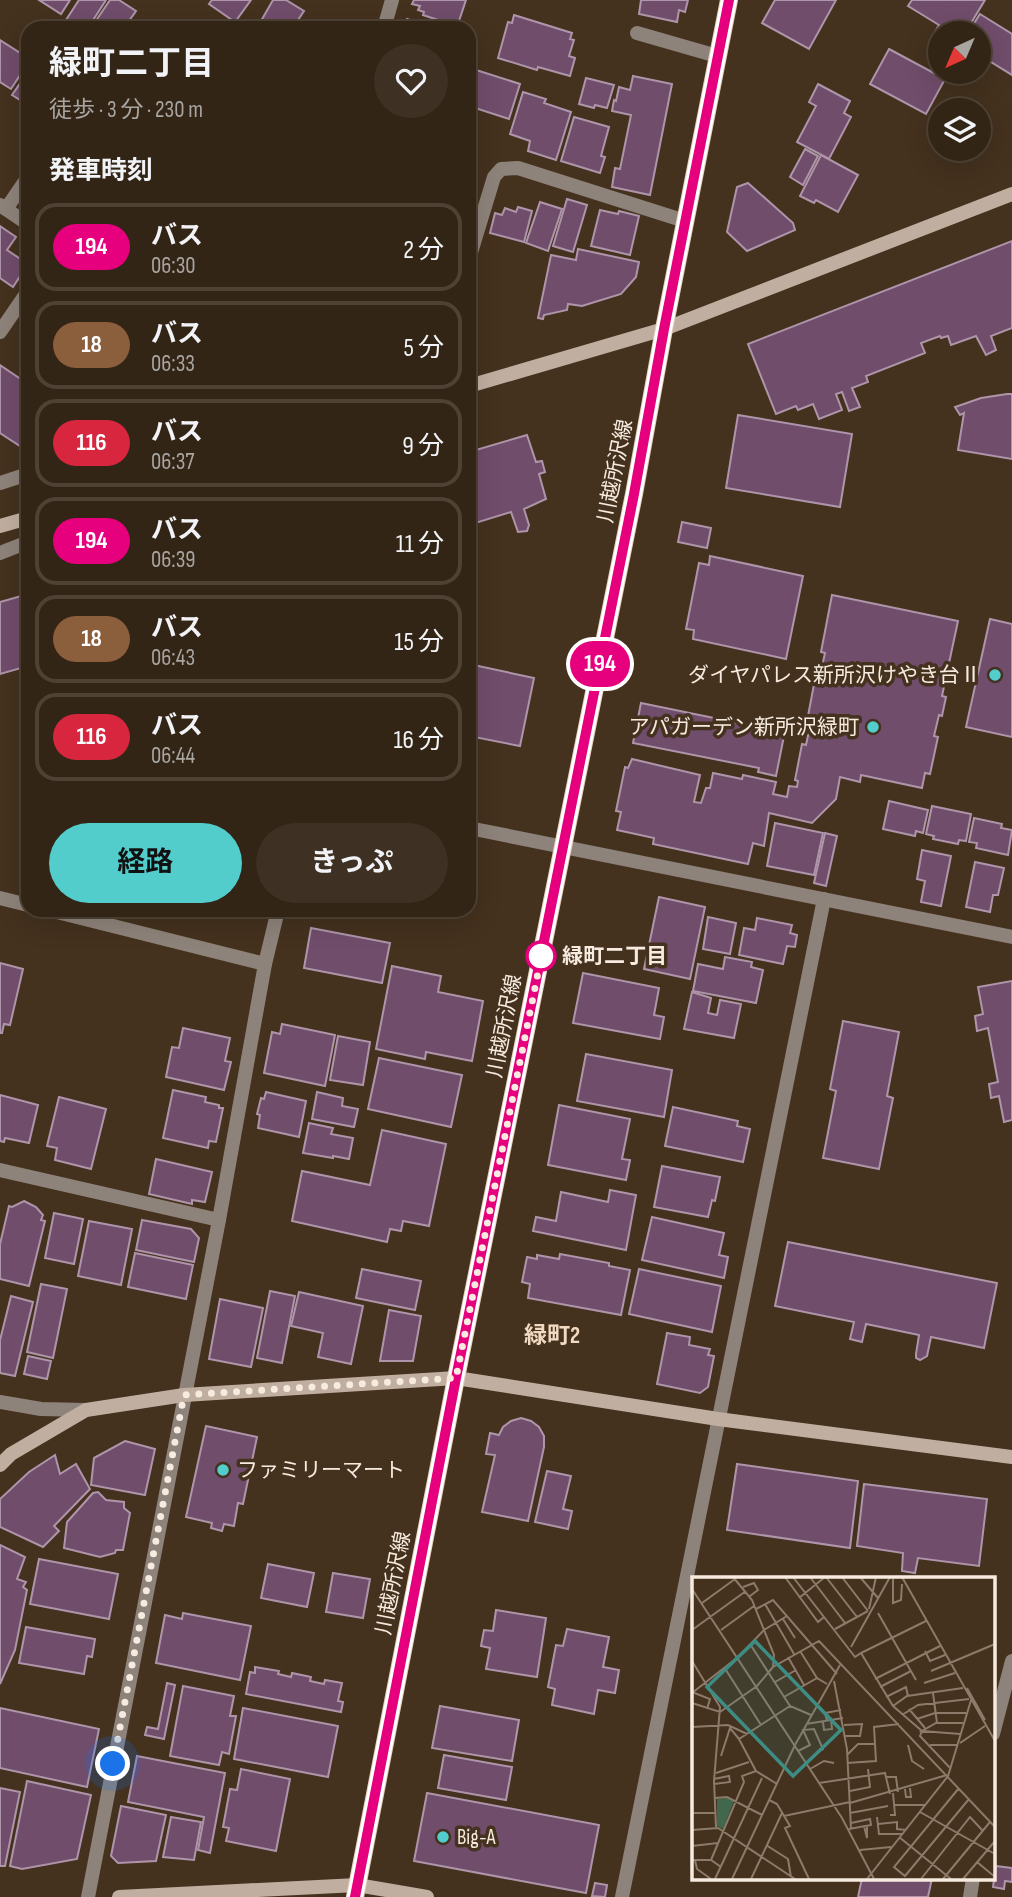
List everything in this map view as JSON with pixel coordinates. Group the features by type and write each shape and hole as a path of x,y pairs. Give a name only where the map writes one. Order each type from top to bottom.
{"main road":[{"name":"川越所沢線","path":"356,1891 634,494 729,0"}],"street":[{"path":"386,21 393,0"},
{"path":"637,33 717,56"},
{"path":"476,236 494,177 502,169 518,168 685,222"},
{"path":"21,185 3,207 21,219"},
{"path":"476,384 664,329 1012,194"},
{"path":"0,332 21,301"},
{"path":"0,482 21,476"},
{"path":"0,526 21,520"},
{"path":"0,553 21,545"},
{"path":"476,829 1012,937"},
{"path":"0,898 21,903"},
{"path":"622,1897 824,899"},
{"path":"77,917 265,964"},
{"path":"88,1897 219,1220 265,964 276,917"},
{"path":"0,1170 219,1220"},
{"path":"0,1402 41,1409 86,1410 184,1395 456,1378 718,1419 1012,1457"},
{"path":"0,1465 11,1454 86,1410"},
{"path":"995,1726 1012,1661"},
{"path":"119,1897 356,1891 427,1897"}],"building":[{"path":"39,0 70,0 61,14"},
{"path":"79,0 106,0 92,21 65,21"},
{"path":"110,0 119,0 136,11 129,21 96,21"},
{"path":"212,0 251,0 236,21 209,4"},
{"path":"273,0 286,0 304,11 297,21 261,21"},
{"path":"414,0 466,0 459,21 441,21 423,15 424,12 418,10 420,6 412,4"},
{"path":"641,0 688,0 685,12 679,10 677,22 639,14"},
{"path":"775,0 836,0 809,49 762,23"},
{"path":"912,0 985,0 972,21 932,21 908,6"},
{"path":"980,14 1012,34 1012,75 991,62 991,21 976,21"},
{"path":"514,15 572,33 570,39 574,40 569,56 575,58 570,76 538,67 537,70 498,58 508,22 512,23"},
{"path":"0,40 21,54 21,74 11,89 0,82"},
{"path":"889,49 928,70 928,84 942,84 935,98 928,98 926,114 870,84"},
{"path":"476,70 520,84 509,119 476,108"},
{"path":"633,76 672,84 650,195 612,187 615,168 620,169 631,115 612,111 614,100 616,101 619,87 630,90"},
{"path":"586,78 614,85 607,108 579,104"},
{"path":"21,82 21,101 12,95"},
{"path":"818,84 850,101 844,113 851,117 829,159 797,142 816,106 809,102"},
{"path":"523,92 546,99 544,103 571,112 556,160 528,151 530,141 510,134"},
{"path":"574,117 609,127 601,156 605,157 600,173 561,161"},
{"path":"805,149 818,156 803,185 790,177"},
{"path":"821,155 858,175 838,212 816,200 814,203 800,196"},
{"path":"748,183 793,223 795,230 747,251 727,232 737,187"},
{"path":"567,199 587,205 573,252 553,246"},
{"path":"540,202 562,209 548,251 526,243"},
{"path":"518,207 532,211 524,242 490,233 495,213 502,215 505,208 516,212"},
{"path":"600,210 639,216 630,255 591,246"},
{"path":"0,226 16,237 7,250 21,259 21,275 13,287 0,278"},
{"path":"1012,241 1012,328 991,336 996,350 986,355 976,336 951,345 948,336 940,336 921,343 925,353 866,376 868,382 852,388 860,407 849,411 842,392 836,394 842,410 819,419 813,404 798,410 796,406 776,414 748,344"},
{"path":"578,249 639,262 636,277 621,294 582,306 568,304 567,310 544,315 543,319 538,318 551,255 576,260"},
{"path":"0,365 21,379 21,447 0,433"},
{"path":"1012,394 1012,459 958,450 964,413 960,415 955,407 981,398"},
{"path":"738,415 852,434 840,507 726,488"},
{"path":"527,435 536,462 542,461 545,472 539,474 546,499 524,509 529,525 527,531 518,532 511,512 476,523 476,450"},
{"path":"682,522 711,528 707,548 678,542"},
{"path":"710,556 803,576 786,659 693,639 694,630 686,629 699,563 709,565"},
{"name":"アパガーデン新所沢緑町","path":"832,595 958,621 942,696 946,697 934,736 938,737 930,774 925,773 922,788 861,775 860,782 840,777 836,799 812,823 769,813 764,846 753,843 748,864 653,844 654,838 617,830 621,812 616,811 625,767 628,768 632,759 700,775 694,802 701,803 706,788 710,788 713,773 742,779 743,775 776,782 773,794 787,797 789,786 797,787 798,781 795,780 802,744 806,745 812,717 808,716 815,679 819,680 825,653 821,652"},
{"path":"21,596 21,668 0,674 0,602"},
{"name":"ダイヤパレス新所沢けやき台Ⅱ","path":"990,619 1012,624 1012,737 966,727"},
{"path":"476,666 534,678 520,746 476,737"},
{"path":"641,703 768,729 767,732 784,736 776,776 758,772 759,768 633,743"},
{"path":"889,801 928,810 923,833 916,831 915,836 883,829"},
{"path":"932,806 971,814 966,841 959,840 958,844 933,839 934,836 926,834"},
{"path":"974,818 1002,824 1001,828 1012,830 1008,855 976,848 977,843 969,842"},
{"path":"775,823 823,833 814,875 767,866"},
{"path":"825,833 837,836 826,886 814,883"},
{"path":"922,850 951,856 941,906 921,902 925,881 917,879"},
{"path":"975,862 1004,868 998,895 993,895 990,912 966,907"},
{"path":"659,897 705,907 690,979 644,969"},
{"path":"708,917 736,923 730,954 703,949"},
{"path":"757,918 792,925 790,933 797,935 795,947 787,946 783,964 739,955 744,928 755,930"},
{"path":"311,928 390,943 382,983 304,968"},
{"path":"725,957 752,962 751,967 763,970 756,1003 693,991 698,964 723,969"},
{"path":"0,963 23,969 10,1025 4,1024 2,1033 0,1033"},
{"path":"392,966 441,976 438,992 483,1001 472,1061 426,1052 425,1059 376,1049"},
{"path":"583,973 659,988 654,1015 664,1017 660,1039 573,1023"},
{"path":"1012,981 1012,1120 1004,1122 999,1096 991,1098 989,1084 998,1082 988,1028 977,1031 975,1016 983,1014 978,987"},
{"path":"692,992 711,998 708,1013 717,1015 720,1000 741,1004 734,1038 684,1029"},
{"path":"843,1021 899,1032 887,1096 893,1098 879,1169 823,1158 836,1091 830,1089"},
{"path":"282,1024 335,1035 325,1086 264,1073 272,1032 280,1034"},
{"path":"183,1028 230,1038 225,1061 231,1062 224,1090 166,1077 172,1047 179,1048"},
{"path":"338,1036 370,1042 363,1085 330,1080"},
{"path":"586,1054 672,1070 664,1117 577,1101"},
{"path":"379,1058 462,1075 451,1127 368,1109"},
{"path":"173,1090 206,1097 205,1102 223,1108 216,1142 209,1141 208,1148 163,1138"},
{"path":"266,1092 306,1101 299,1137 258,1128 260,1115 257,1114 261,1098 264,1099"},
{"path":"317,1092 343,1098 342,1106 358,1109 354,1127 312,1119"},
{"path":"0,1095 38,1105 29,1143 5,1138 4,1142 0,1141"},
{"path":"59,1097 106,1109 91,1169 55,1160 57,1148 47,1146"},
{"path":"559,1105 630,1119 622,1159 630,1160 626,1180 548,1165"},
{"path":"673,1107 738,1121 737,1126 750,1129 743,1162 665,1146"},
{"path":"309,1123 333,1128 331,1134 353,1138 349,1159 303,1153"},
{"path":"382,1130 446,1144 429,1226 403,1221 401,1231 390,1229 387,1242 292,1221 302,1171 370,1185"},
{"path":"156,1159 212,1172 205,1202 192,1200 192,1204 149,1194"},
{"path":"662,1166 720,1177 715,1201 712,1200 708,1217 654,1207"},
{"path":"610,1190 636,1195 626,1250 533,1231 536,1217 556,1221 561,1192 608,1202"},
{"path":"24,1201 36,1207 43,1215 41,1220 45,1221 29,1286 0,1279 0,1244 9,1206"},
{"path":"54,1213 83,1219 74,1264 45,1258"},
{"path":"652,1217 724,1233 719,1255 728,1257 724,1278 642,1260"},
{"path":"142,1220 191,1229 199,1238 194,1262 136,1250"},
{"path":"89,1221 132,1229 121,1285 78,1276"},
{"path":"788,1242 997,1283 984,1348 931,1337 927,1356 920,1360 916,1358 919,1335 866,1324 862,1342 850,1339 854,1322 775,1306"},
{"path":"135,1253 193,1265 186,1299 128,1287"},
{"path":"560,1254 609,1263 609,1266 630,1270 621,1315 528,1298 530,1284 522,1282 527,1257 537,1259 537,1255 559,1259"},
{"path":"362,1269 421,1281 415,1310 356,1298"},
{"path":"639,1269 721,1286 712,1332 629,1314"},
{"path":"41,1284 67,1289 53,1358 27,1352"},
{"path":"270,1291 295,1296 282,1363 257,1358"},
{"path":"299,1292 363,1306 351,1364 318,1357 323,1333 291,1326"},
{"path":"11,1296 33,1302 15,1376 0,1373 0,1340"},
{"path":"220,1299 263,1308 251,1367 209,1359"},
{"path":"389,1310 421,1316 413,1361 380,1361"},
{"path":"667,1333 690,1337 689,1345 710,1349 708,1355 714,1356 708,1387 700,1393 657,1384"},
{"path":"28,1356 51,1361 47,1379 24,1374"},
{"path":"521,1418 539,1427 544,1436 528,1521 482,1512 495,1455 486,1454 490,1433 499,1435 503,1427"},
{"name":"ファミリーマート","path":"206,1426 257,1437 243,1504 238,1503 234,1526 224,1524 222,1531 211,1528 212,1523 186,1517"},
{"path":"125,1441 155,1449 145,1495 91,1485 94,1458"},
{"path":"55,1455 60,1474 76,1464 90,1489 54,1526 59,1531 43,1547 0,1527 0,1499 29,1472"},
{"path":"737,1464 858,1481 850,1548 727,1530"},
{"path":"547,1471 571,1476 563,1509 572,1511 568,1529 535,1522"},
{"path":"864,1484 987,1499 979,1566 918,1558 915,1573 902,1571 903,1553 857,1546"},
{"path":"98,1492 106,1500 124,1502 124,1508 130,1513 123,1550 100,1557 64,1548 67,1522 93,1493"},
{"path":"0,1545 25,1557 17,1579 26,1582 23,1587 27,1590 15,1650 0,1684"},
{"path":"39,1559 118,1574 109,1619 30,1604"},
{"path":"268,1564 314,1573 307,1607 261,1598"},
{"path":"333,1573 370,1579 363,1618 326,1612"},
{"path":"496,1610 546,1618 537,1677 486,1669 490,1648 481,1646 484,1630 493,1631"},
{"path":"183,1613 251,1626 240,1680 156,1663 165,1615 182,1619"},
{"path":"26,1627 95,1639 92,1657 87,1656 84,1674 19,1663"},
{"path":"567,1629 609,1637 603,1667 619,1670 615,1693 598,1690 594,1714 552,1705 555,1689 548,1687 556,1645 563,1646"},
{"path":"255,1667 279,1671 278,1674 291,1677 292,1673 311,1677 310,1681 324,1684 325,1680 342,1683 338,1701 343,1702 341,1712 246,1694 250,1672 255,1673"},
{"path":"167,1683 175,1685 164,1739 145,1735 147,1727 158,1729"},
{"path":"183,1686 234,1696 230,1716 236,1716 229,1754 222,1752 219,1765 170,1756"},
{"path":"440,1706 519,1720 512,1761 432,1748"},
{"path":"0,1708 99,1729 87,1787 0,1768"},
{"path":"243,1708 338,1726 328,1777 234,1759"},
{"path":"444,1755 512,1767 506,1800 438,1788"},
{"path":"137,1756 225,1773 210,1853 198,1850 204,1817 128,1802"},
{"path":"241,1769 290,1779 276,1851 226,1841 229,1828 223,1827 230,1789 237,1790"},
{"path":"27,1781 91,1795 77,1859 22,1869 10,1866"},
{"path":"0,1788 20,1792 5,1866 0,1866"},
{"path":"427,1793 599,1825 586,1893 414,1861"},
{"path":"121,1806 166,1815 156,1861 118,1863 111,1856"},
{"path":"171,1817 201,1822 194,1860 163,1857"},
{"path":"996,1866 1012,1868 1012,1882 1005,1881 1004,1889 993,1887"},
{"path":"862,1880 932,1880 928,1897 858,1897"},
{"path":"595,1883 607,1885 605,1897 592,1896"}],"bus line":[{"name":"194","path":"355,1897 456,1378 634,494 729,0"}],"place":[{"name":"ダイヤパレス新所沢けやき台Ⅱ","path":"995,675"},
{"name":"アパガーデン新所沢緑町","path":"873,727"},
{"name":"緑町二丁目","path":"541,956"},
{"name":"ファミリーマート","path":"223,1470"},
{"name":"Big-A","path":"443,1837"}],"district":[{"name":"緑町2","path":"552,1335"}],"route":[{"path":"113,1764 184,1395 456,1378 542,953 541,956"}]}
